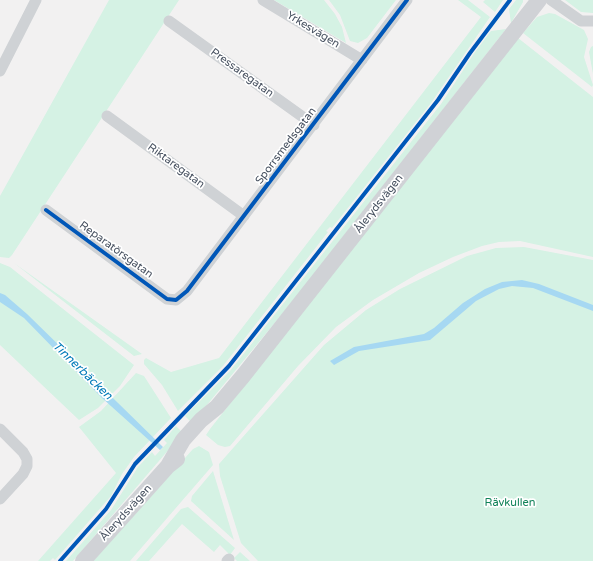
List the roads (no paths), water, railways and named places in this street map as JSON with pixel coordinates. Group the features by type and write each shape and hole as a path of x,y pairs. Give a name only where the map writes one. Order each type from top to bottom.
{"main road":[{"name":"Ålerydsvägen","path":"84,561 168,466 190,447 201,435 208,426 217,407 539,0"}],"street":[{"path":"0,71 3,59 36,0"},
{"name":"Yrkesvägen","path":"263,0 362,60"},
{"name":"Sporrsmedsgatan","path":"176,300 187,291 407,0"},
{"path":"551,0 581,21 593,20"},
{"name":"Pressaregatan","path":"169,21 314,125"},
{"name":"Riktaregatan","path":"107,116 244,216"},
{"name":"Reparatörsgatan","path":"46,210 167,299 176,300"},
{"path":"0,429 23,452 27,459 27,466 23,474 0,499"}],"water":[{"path":"522,280 539,284 593,305 593,311 533,288 512,286 499,289 476,301 430,340 359,351 334,365 330,361 354,347 424,334 434,328 463,303 485,289 502,282"},
{"name":"Tinnerbäcken","path":"0,293 5,295 27,314 163,447 160,450 102,398 24,318 0,302"}],"park label":[{"name":"Rävkullen","path":"510,503"}]}
